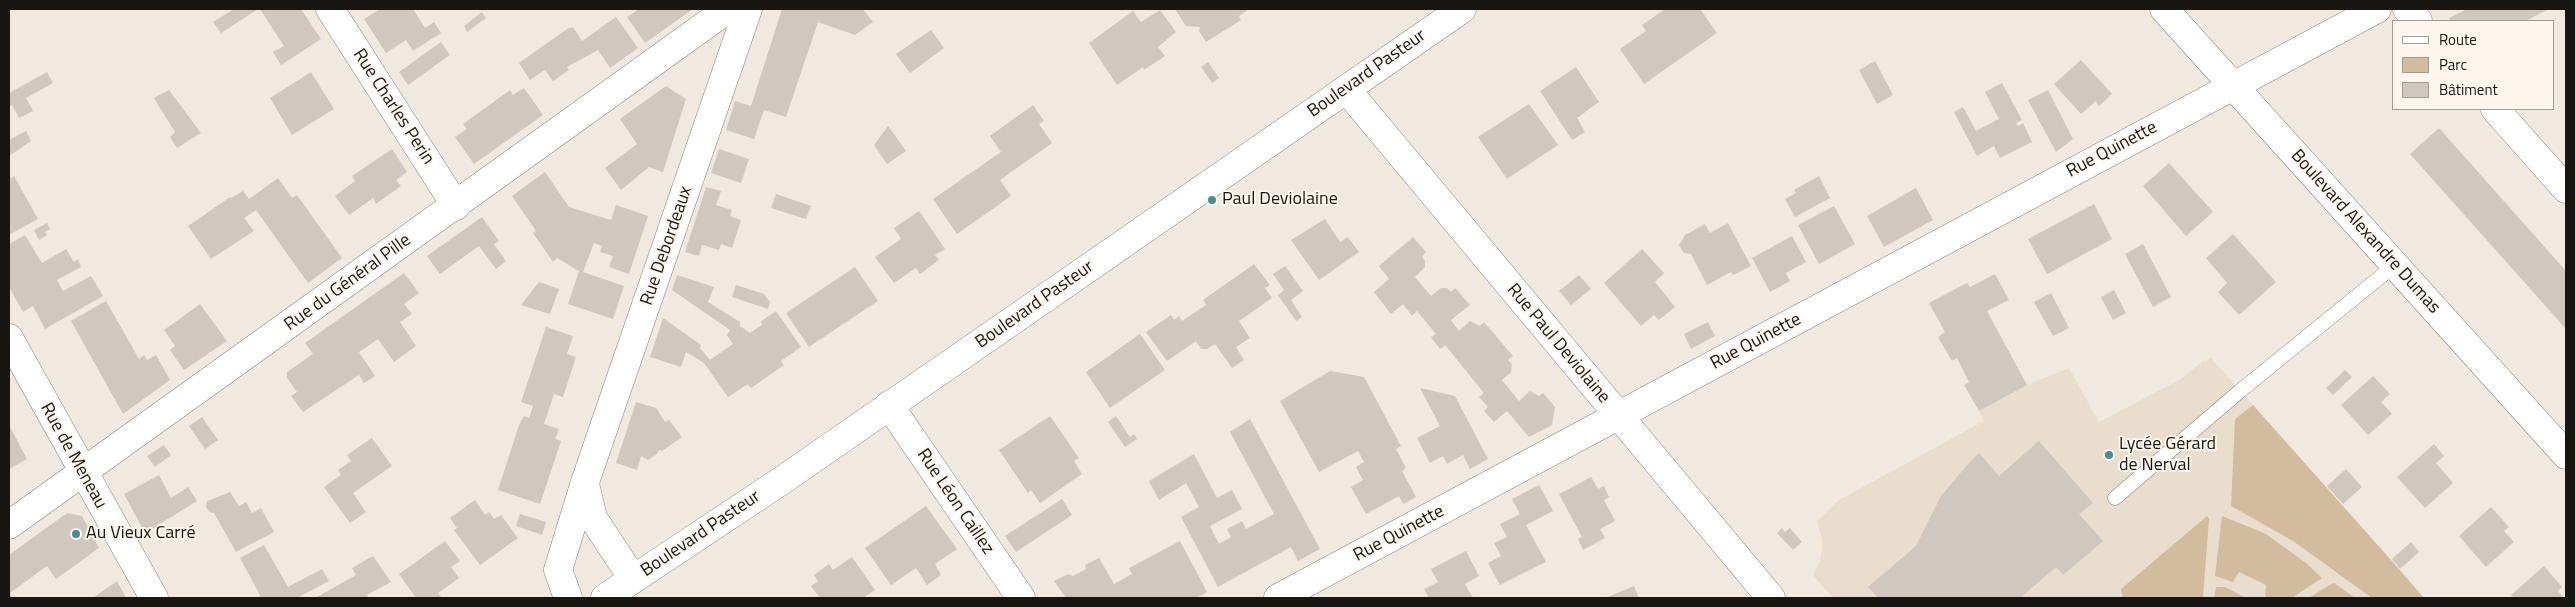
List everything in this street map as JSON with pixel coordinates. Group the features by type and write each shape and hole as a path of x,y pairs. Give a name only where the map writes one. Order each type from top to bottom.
{"street":[{"name":"Rue Charles Perin","path":"330,9 456,206"},
{"name":"Rue du Général Pille","path":"9,525 728,9"},
{"name":"Rue Debordeaux","path":"568,598 558,570 585,482 748,9"},
{"name":"Boulevard Pasteur","path":"605,598 889,406 1462,9"},
{"name":"Boulevard Alexandre Dumas","path":"2164,9 2566,454"},
{"name":"Rue Quinette","path":"1278,598 2377,9"},
{"path":"2407,9 2417,20"},
{"path":"686,40 732,57"},
{"name":"Rue Paul Deviolaine","path":"1346,90 1771,598"},
{"path":"2496,110 2566,189"},
{"name":"Rue de Meneau","path":"9,338 82,473 154,598"},
{"name":"Rue Léon Caillez","path":"889,406 1021,598"},
{"path":"585,482 593,518 633,579"}],"lane":[{"path":"2115,498 2240,391 2395,265"}],"shaded area":[{"name":"Lycée Gérard de Nerval","path":"2211,358 2424,598 1833,598 1813,575 1820,561 1822,548 1817,521 1839,500 1984,421 1979,411 2027,385 2069,368 2099,422 2181,379 2204,360 2205,362"}],"green space":[{"path":"2253,405 2424,598 2372,598 2293,541 2231,506 2235,419"},
{"path":"2207,516 2209,519 2203,598 2123,598 2121,589"},
{"path":"2222,516 2266,534 2306,563 2322,578 2292,598 2265,598 2266,585 2239,572 2233,582 2215,576"},
{"path":"2334,583 2355,598 2309,598 2329,585"},
{"path":"2216,587 2225,587 2246,598 2214,598"}],"building":[{"path":"234,9 258,9 221,33 213,22"},
{"path":"260,9 301,9 321,39 281,65 273,52 284,46"},
{"path":"380,9 413,9 425,28 434,22 441,33 413,51 406,40 386,53 364,19"},
{"path":"639,9 693,9 645,43 627,17"},
{"path":"782,9 863,9 873,22 855,35 818,22 786,117 764,110 754,139 726,130 735,101 751,106"},
{"path":"1175,9 1249,9 1239,16 1241,20 1206,42 1199,31 1200,27 1186,26"},
{"path":"1665,9 1700,9 1717,33 1644,84 1620,49 1646,31 1642,25"},
{"path":"2467,9 2549,9 2527,20 2450,20 2449,18"},
{"path":"1160,10 1176,32 1158,47 1165,56 1144,70 1143,67 1117,85 1089,43 1133,11 1141,22"},
{"path":"482,12 486,18 467,32 464,26"},
{"path":"616,17 638,48 610,68 598,50 567,67 569,70 553,81 545,70 530,80 519,63 567,29 573,27 582,41"},
{"path":"931,30 944,48 910,73 896,54"},
{"path":"441,42 450,55 408,85 399,72"},
{"path":"2081,60 2112,94 2099,106 2096,101 2081,114 2054,84"},
{"path":"1875,61 1893,95 1877,104 1859,70"},
{"path":"1208,62 1219,78 1212,83 1201,67"},
{"path":"1576,67 1599,102 1577,118 1585,132 1572,140 1540,91"},
{"path":"47,72 53,83 26,98 33,111 19,118 12,105 9,107 9,93"},
{"path":"311,72 334,109 292,135 270,98"},
{"path":"2002,83 2022,120 2016,123 2018,126 2023,123 2032,142 2000,158 1994,146 1977,156 1954,112 1963,107 1976,131 1999,119 1985,92"},
{"path":"666,86 686,99 663,172 649,167 621,190 605,168 637,144 620,119"},
{"path":"524,88 543,115 474,164 455,137 467,129 463,124 510,90 513,95"},
{"path":"169,90 201,133 177,148 170,137 175,132 154,98"},
{"path":"2048,90 2073,139 2056,152 2028,100"},
{"path":"1529,104 1558,145 1507,179 1478,137"},
{"path":"1033,105 1044,121 1039,124 1052,143 1000,180 1011,196 957,234 933,199 1001,152 990,136"},
{"path":"888,126 906,151 887,164 874,145"},
{"path":"2439,128 2566,271 2566,329 2410,154"},
{"path":"26,131 31,141 9,156 9,140"},
{"path":"392,149 407,172 396,180 401,186 376,204 373,198 349,215 335,196 355,181 352,176"},
{"path":"719,149 749,159 741,183 711,173"},
{"path":"2169,163 2213,212 2186,236 2143,186"},
{"path":"545,172 569,207 611,220 616,205 648,216 629,274 609,267 613,256 600,252 602,246 594,243 583,272 624,286 613,319 568,304 579,271 557,258 553,262 533,233 536,231 512,196"},
{"path":"14,176 38,219 9,235 9,179"},
{"path":"1819,176 1830,198 1795,217 1785,199 1796,193 1794,190"},
{"path":"278,178 292,198 297,195 342,258 308,283 256,210 244,218 254,231 211,259 188,226 230,197 243,191 249,199"},
{"path":"706,187 721,191 716,205 732,210 730,216 741,220 732,248 721,244 719,250 702,245 699,256 685,252"},
{"path":"1916,188 1933,220 1884,247 1867,216"},
{"path":"776,194 811,206 806,219 771,208"},
{"path":"2094,204 2112,239 2047,274 2028,239"},
{"path":"1834,206 1855,244 1819,264 1798,225"},
{"path":"919,211 945,249 935,255 939,260 920,274 916,268 894,283 875,257 901,239 894,228"},
{"path":"482,217 499,241 494,244 506,261 496,269 479,246 440,274 427,256"},
{"path":"1325,219 1340,242 1348,237 1359,252 1319,280 1291,240"},
{"path":"47,223 50,229 45,232 47,235 39,240 34,230"},
{"path":"1728,223 1751,266 1733,275 1731,272 1707,285 1691,254 1684,253 1679,245 1685,235 1705,224 1710,233"},
{"path":"2233,234 2276,282 2239,315 2218,292 2227,283 2206,258"},
{"path":"25,235 42,263 66,249 74,262 78,259 81,267 57,280 63,291 91,276 103,296 45,329 33,306 23,312 9,287 9,244"},
{"path":"1792,236 1806,262 1786,273 1790,281 1770,292 1752,258"},
{"path":"1413,237 1426,252 1422,257 1425,261 1425,267 1415,277 1431,296 1441,288 1447,288 1451,292 1455,288 1470,305 1451,320 1459,331 1470,321 1480,326 1484,322 1513,356 1508,360 1512,364 1511,372 1502,380 1519,401 1530,391 1539,396 1543,393 1555,407 1552,425 1529,437 1507,411 1494,422 1484,411 1488,407 1479,397 1484,393 1445,345 1440,349 1431,337 1436,334 1417,311 1412,316 1403,304 1391,314 1374,292 1389,279 1379,266"},
{"path":"2143,244 2171,297 2153,307 2125,254"},
{"path":"1642,249 1664,273 1655,282 1675,307 1659,320 1654,315 1641,326 1604,283"},
{"path":"1254,264 1270,285 1265,288 1272,298 1239,321 1250,338 1236,347 1244,360 1232,368 1215,344 1207,349 1201,349 1196,341 1167,361 1146,332 1171,315 1174,320 1179,316 1182,321 1206,305 1203,300"},
{"path":"1285,266 1303,291 1291,300 1302,317 1296,321 1278,295 1284,290 1273,274"},
{"path":"855,267 878,301 809,347 786,313"},
{"path":"404,273 419,293 404,304 412,314 400,322 416,346 394,362 378,339 359,352 375,376 364,383 359,375 303,412 291,396 297,392 287,378 287,372 313,354 305,343"},
{"path":"1995,274 2009,300 1987,311 2027,385 1979,411 1964,385 1969,382 1957,358 1952,361 1938,337 1945,332 1929,303 1967,283 1970,287"},
{"path":"677,275 714,287 708,302 740,322 740,326 750,333 762,325 761,321 776,311 801,347 781,361 784,365 751,388 748,384 728,397 704,363 686,352 681,367 650,357 663,318 701,345 700,348 710,360 733,344 727,335 730,330 672,290"},
{"path":"1579,275 1591,289 1571,305 1559,291"},
{"path":"539,282 559,289 550,314 521,305"},
{"path":"736,285 764,294 770,302 768,309 732,297"},
{"path":"2114,290 2126,313 2113,320 2101,297"},
{"path":"2051,293 2069,328 2053,336 2034,302"},
{"path":"106,301 139,359 144,355 147,360 156,355 170,380 123,414 71,321"},
{"path":"200,304 227,341 184,370 170,350 175,346 164,330"},
{"path":"1708,322 1715,336 1691,349 1684,334"},
{"path":"546,327 573,336 567,354 576,357 563,397 554,394 544,424 559,429 555,439 561,441 540,504 498,490 519,425 524,416 529,418 533,406 521,402"},
{"path":"1140,334 1165,370 1110,408 1086,372"},
{"path":"2345,370 2352,377 2333,395 2326,388"},
{"path":"1330,371 1364,377 1401,446 1396,449 1406,468 1402,471 1416,497 1403,504 1399,496 1366,514 1351,487 1363,480 1356,467 1364,462 1358,451 1319,472 1280,401"},
{"path":"2373,376 2390,394 2381,402 2392,414 2368,435 2341,405"},
{"path":"1420,388 1455,396 1488,459 1470,469 1463,455 1447,464 1443,456 1430,463 1417,438 1440,426"},
{"path":"636,402 656,408 665,422 669,420 682,437 662,451 659,450 656,455 648,460 641,456 637,470 616,463"},
{"path":"1050,416 1079,458 1074,461 1082,474 1040,503 1031,490 1028,493 999,450"},
{"path":"1116,416 1130,437 1134,434 1137,439 1125,447 1108,422"},
{"path":"202,417 218,440 205,449 189,426"},
{"path":"1250,419 1320,549 1298,561 1291,547 1218,587 1181,517 1199,507 1186,483 1159,500 1149,481 1194,454 1217,498 1232,490 1242,509 1210,526 1219,544 1231,537 1227,529 1242,521 1246,529 1274,514 1230,432"},
{"path":"9,425 27,459 9,469"},
{"path":"372,438 392,466 353,493 366,512 350,523 324,487 341,475 338,470 351,461 347,455"},
{"path":"2039,441 2093,503 2079,514 2103,541 2063,575 2056,567 2020,598 1878,598 1868,587 1916,546 1941,496 1979,453 1999,476"},
{"path":"2434,444 2444,456 2436,463 2453,483 2425,508 2397,477"},
{"path":"164,445 171,455 155,467 147,456"},
{"path":"2346,469 2362,487 2343,504 2327,486"},
{"path":"159,475 171,498 188,487 197,501 145,533 124,494"},
{"path":"1591,477 1598,489 1604,486 1609,497 1604,500 1615,521 1600,529 1605,538 1583,550 1578,539 1582,537 1559,494"},
{"path":"1539,485 1553,511 1526,525 1546,562 1500,585 1488,563 1501,556 1494,543 1507,537 1500,524 1520,514 1512,499"},
{"path":"230,492 239,506 246,502 252,513 261,508 274,532 236,552 214,513 209,512 206,506 207,501"},
{"path":"1062,499 1072,515 1016,552 1005,536"},
{"path":"475,500 485,515 489,512 494,519 501,515 518,538 480,565 454,530 457,528 450,518"},
{"path":"926,506 957,549 935,564 941,575 927,585 916,568 891,585 865,548"},
{"path":"2491,507 2509,527 2504,531 2514,542 2486,567 2459,536"},
{"path":"67,513 82,516 99,548 56,579 47,566 10,593 12,597 9,598 9,555"},
{"path":"520,514 546,522 542,535 516,526"},
{"path":"1782,528 1785,532 1790,528 1802,542 1793,550 1777,533"},
{"path":"445,541 460,561 451,567 459,578 438,593 442,598 416,598 399,574"},
{"path":"1180,541 1207,592 1196,598 1066,598 1054,581 1068,574 1073,576 1086,569 1085,565 1099,558 1114,584 1132,574 1129,568"},
{"path":"2411,542 2419,552 2400,569 2392,559"},
{"path":"264,545 288,587 322,569 329,581 297,598 259,598 260,595 240,558"},
{"path":"1466,551 1479,576 1465,584 1473,598 1429,598 1424,589 1438,582 1431,569"},
{"path":"373,556 391,582 367,595 369,598 315,598 356,575 352,568"},
{"path":"852,557 875,590 863,598 820,598 811,586 818,581 814,575 829,564 833,570"},
{"path":"2544,566 2562,587 2558,591 2564,598 2514,598 2511,595"},
{"path":"117,581 126,598 93,598"},
{"path":"1634,586 1639,598 1605,598"}],"place":[{"name":"Paul Deviolaine","path":"1212,200"},
{"name":"Lycée Gérard de Nerval","path":"2109,455"},
{"name":"Au Vieux Carré","path":"76,534"}]}
